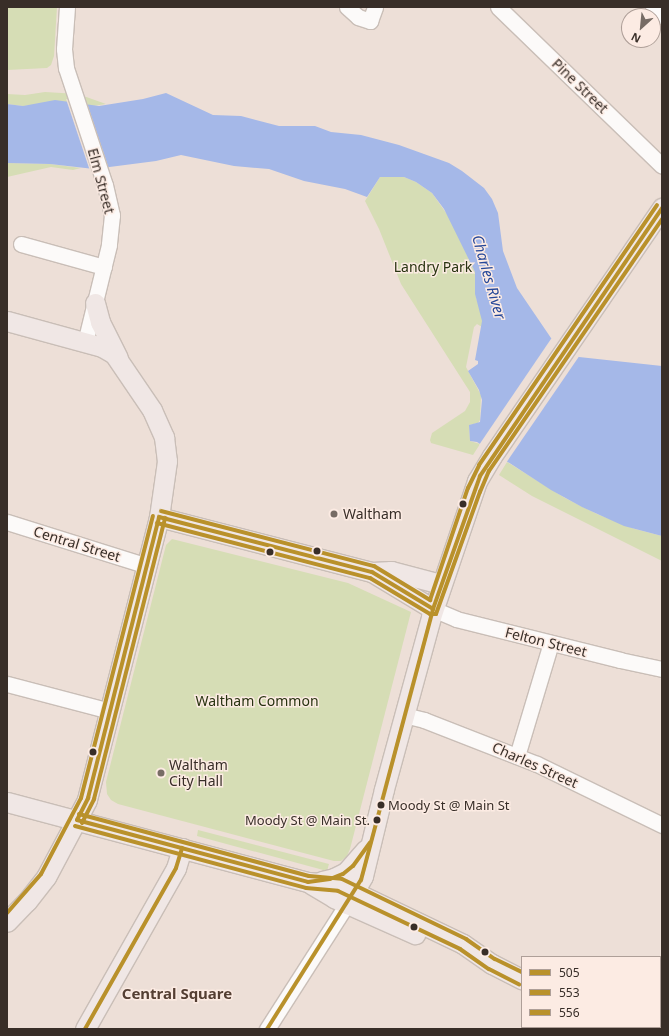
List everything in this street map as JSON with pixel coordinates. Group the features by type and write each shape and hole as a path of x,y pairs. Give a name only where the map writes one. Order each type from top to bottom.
{"main road":[{"path":"351,898 363,876 433,609 474,490 492,456 662,208"},
{"path":"7,921 27,901 46,877 88,798 159,517 167,466 167,451 160,428 145,397 120,361 100,322 95,303"},
{"path":"7,321 108,350 120,361"},
{"path":"159,517 372,572 433,609"},
{"path":"372,572 391,571 441,584"},
{"path":"7,802 308,882 329,895 351,898 463,944 492,964 521,979"},
{"path":"308,882 330,879 343,874 356,862 371,841"},
{"path":"85,1029 176,868 182,848"}],"street":[{"name":"Elm Street","path":"67,7 64,49 69,77 105,186 110,204 112,225 104,267 85,343"},
{"path":"347,7 358,17 370,21 375,7"},
{"name":"Pine Street","path":"498,7 662,166"},
{"path":"21,244 104,267"},
{"name":"Central Street","path":"7,522 147,566"},
{"name":"Felton Street","path":"433,609 452,618 662,669"},
{"path":"517,756 551,643"},
{"path":"7,684 110,711"},
{"name":"Charles Street","path":"404,715 424,720 558,773 662,825"},
{"path":"267,1029 351,898"}],"green space":[{"path":"7,7 57,7 54,56 51,65 47,68 7,70"},
{"path":"45,92 78,94 106,104 93,106 74,103 23,106 7,104 7,94 25,95"},
{"path":"7,163 50,164 81,168 73,170 51,167 7,177"},
{"name":"Landry Park","path":"380,177 404,177 416,182 432,193 451,220 475,272 476,298 482,314 482,327 477,324 474,327 466,367 481,395 480,420 478,423 469,425 470,441 480,444 473,455 431,443 430,440 432,433 465,411 470,402 470,392 401,284 379,229 365,201"},
{"path":"507,462 565,498 597,514 635,529 662,536 662,561 532,496 499,475"},
{"name":"Waltham Common","path":"172,539 348,583 411,612 350,849 347,856 341,861 334,861 118,804 111,800 107,794 106,782 166,545"},
{"path":"198,830 329,864 327,871 197,836"}],"water":[{"name":"Charles River","path":"166,93 213,115 241,116 279,126 315,126 331,132 361,135 399,145 449,163 484,188 492,199 498,213 503,251 517,288 551,338 579,357 662,366 662,536 624,526 582,507 551,490 477,442 470,441 469,425 480,422 482,400 479,390 468,371 478,364 478,361 475,360 482,321 475,294 475,272 444,209 432,193 416,182 404,177 380,177 367,197 345,189 304,181 269,169 234,166 181,155 156,161 94,169 50,164 7,163 7,104 23,106 55,100 99,106 143,99"}],"pier":[{"path":"66,99 87,103 109,169 90,171"},
{"path":"553,336 580,355 506,463 479,445"}],"transit line":[{"name":"556","path":"161,511 374,566 430,600 468,488 479,465 657,205"},
{"name":"505","path":"267,1029 361,880 433,609 480,476 662,208"},
{"name":"553","path":"157,523 370,578 430,614 436,614 489,471 662,219"},
{"name":"556","path":"7,913 41,874 81,798 153,516"},
{"name":"505","path":"159,517 372,572 433,609"},
{"name":"505","path":"77,820 88,798 159,517"},
{"name":"553","path":"82,823 94,799 165,518"},
{"name":"556","path":"79,814 309,876 342,879 466,939 495,959 521,972"},
{"name":"505","path":"77,820 308,882 330,879 343,874 353,866 370,843"},
{"name":"553","path":"75,826 306,888 338,891 460,949 489,969 519,984"},
{"name":"505","path":"85,1029 176,868 182,848"}],"place":[{"name":"Waltham","path":"334,514"},
{"name":"Waltham City Hall","path":"161,773"},
{"name":"Moody St @ Main St","path":"381,805"},
{"name":"Moody St @ Main St.","path":"377,820"}],"district":[{"name":"Central Square","path":"177,994"}]}
